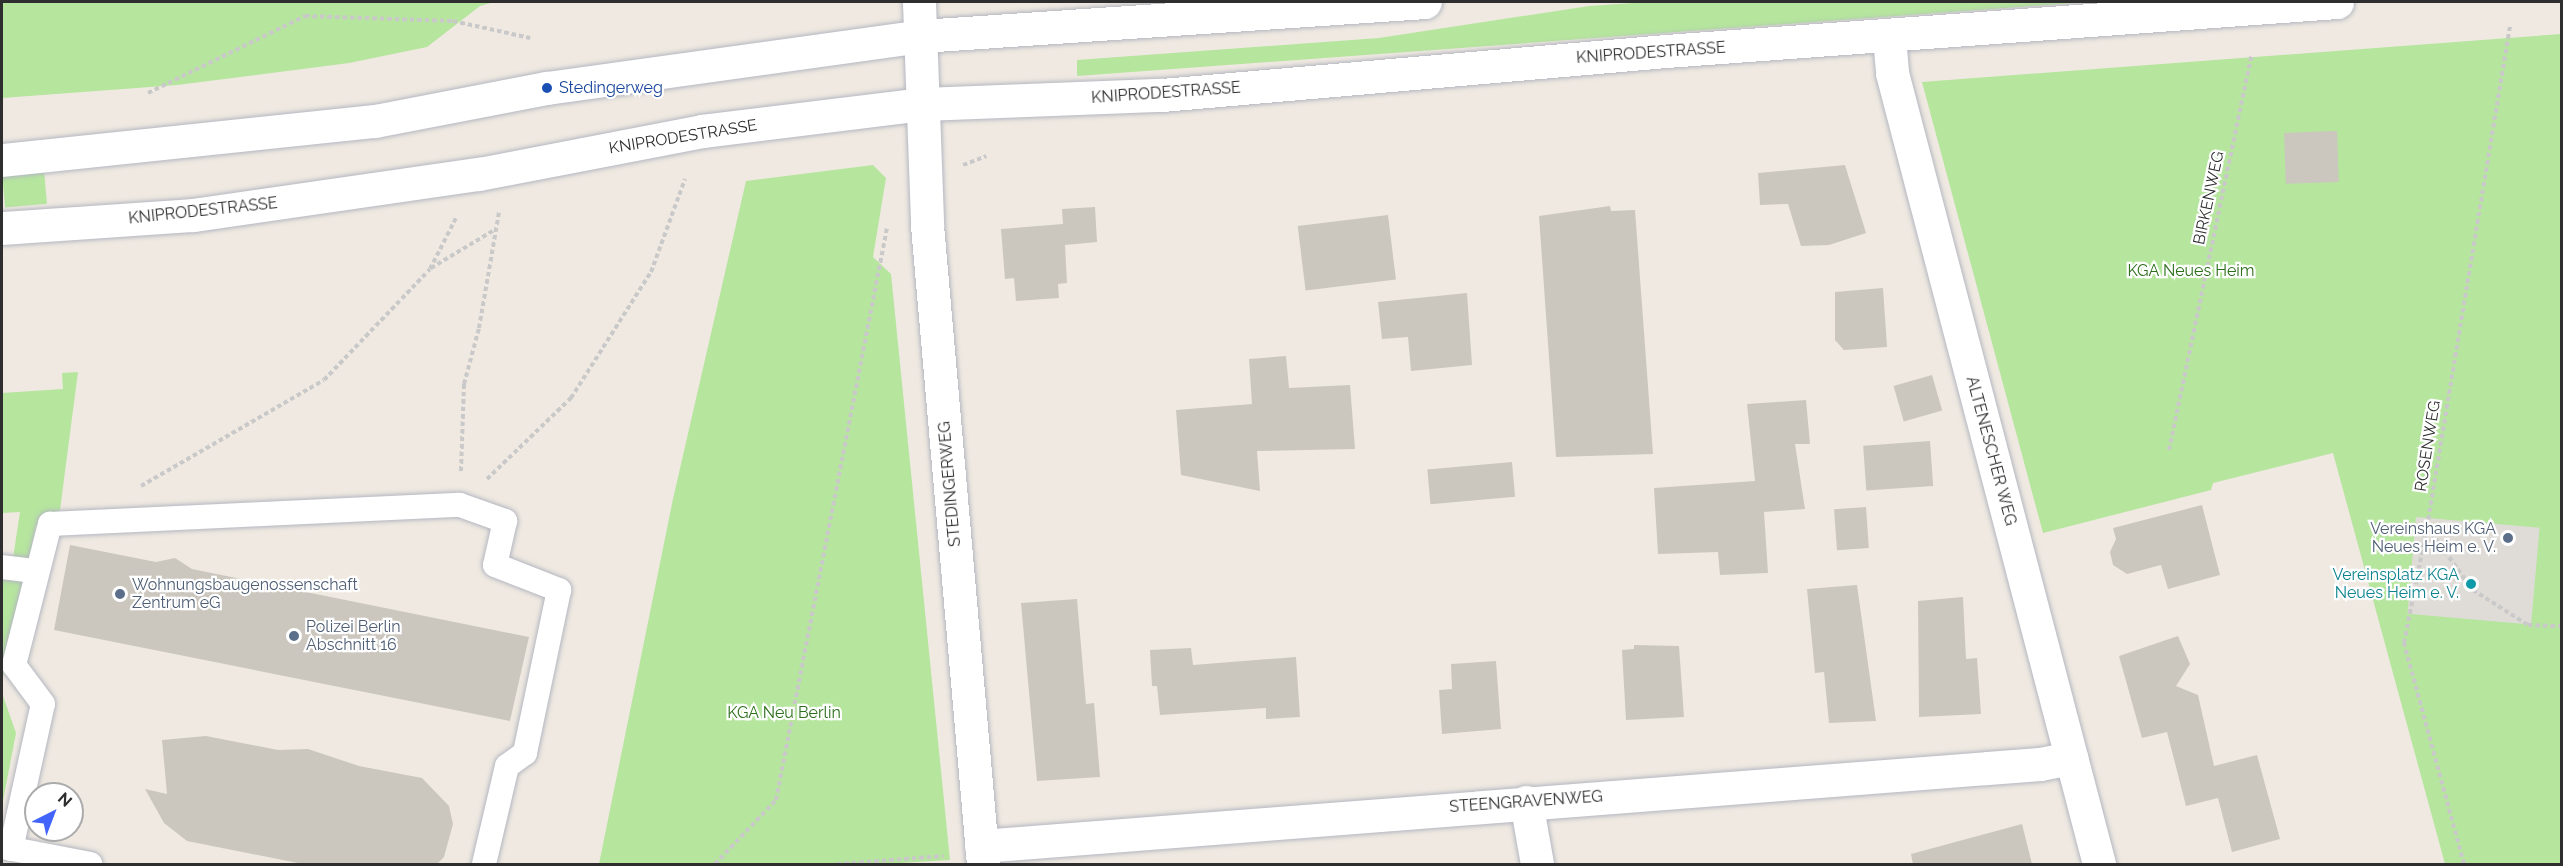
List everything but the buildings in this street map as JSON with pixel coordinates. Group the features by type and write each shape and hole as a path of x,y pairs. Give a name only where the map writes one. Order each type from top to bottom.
{"main road":[{"name":"STEDINGERWEG","path":"920,2 927,225 982,854"},
{"path":"2,160 375,121 548,88 921,36 1425,2"},
{"name":"KNIPRODESTRASSE","path":"2,228 193,215 479,174 702,131 923,104 1162,95 1666,51 1889,37 2337,2"},
{"name":"ALTENESCHER WEG","path":"1889,37 1892,73 2099,864"},
{"name":"STEENGRAVENWEG","path":"982,854 1526,802 2040,764 2071,758"},
{"path":"1526,802 1537,864"}],"lane":[{"path":"90,864 6,848 43,704 14,665 50,524 109,519 460,505 505,521 495,565 559,590 525,753 507,766 484,864"},
{"path":"2,567 37,571"}],"path":[{"path":"148,93 305,16 453,21 530,38"},
{"name":"ROSENWEG","path":"2464,864 2404,643 2427,527 2510,26"},
{"name":"BIRKENWEG","path":"2169,450 2251,56"},
{"path":"460,505 571,398 651,272 685,178"},
{"path":"460,505 464,384 479,328 499,212"},
{"path":"109,519 136,488 324,380 430,269 456,218"},
{"path":"430,269 472,246 497,228"},
{"path":"715,864 776,800 877,277"},
{"path":"2427,527 2473,590 2528,625 2562,626"},
{"path":"837,864 982,854"}],"green space":[{"path":"2,2 494,2 480,6 427,47 349,63 177,85 2,98"},
{"path":"1649,2 2089,2 1077,76 1077,60 1379,38 1589,6"},
{"name":"KGA Neues Heim","path":"2561,34 2561,864 2445,864 2333,453 2213,483 2211,490 2043,533 1922,82"},
{"name":"KGA Neu Berlin","path":"873,165 886,178 873,257 891,274 950,860 884,864 599,864 673,499 746,181"},
{"path":"44,170 47,204 5,208 2,174"},
{"path":"78,372 60,510 44,517 36,526 2,682 2,577 10,578 20,512 2,513 2,393 63,389 62,373"},
{"path":"2,693 16,733 2,806"}],"shaded area":[{"name":"Vereinsplatz KGA Neues Heim e. V.","path":"2416,517 2540,528 2531,624 2408,614"}],"place":[{"name":"Stedingerweg","path":"547,88"},
{"name":"Vereinshaus KGA Neues Heim e. V.","path":"2508,538"},
{"name":"Vereinsplatz KGA Neues Heim e. V.","path":"2471,584"},
{"name":"Wohnungsbaugenossenschaft Zentrum eG","path":"120,594"},
{"name":"Polizei Berlin Abschnitt 16","path":"294,636"}]}
